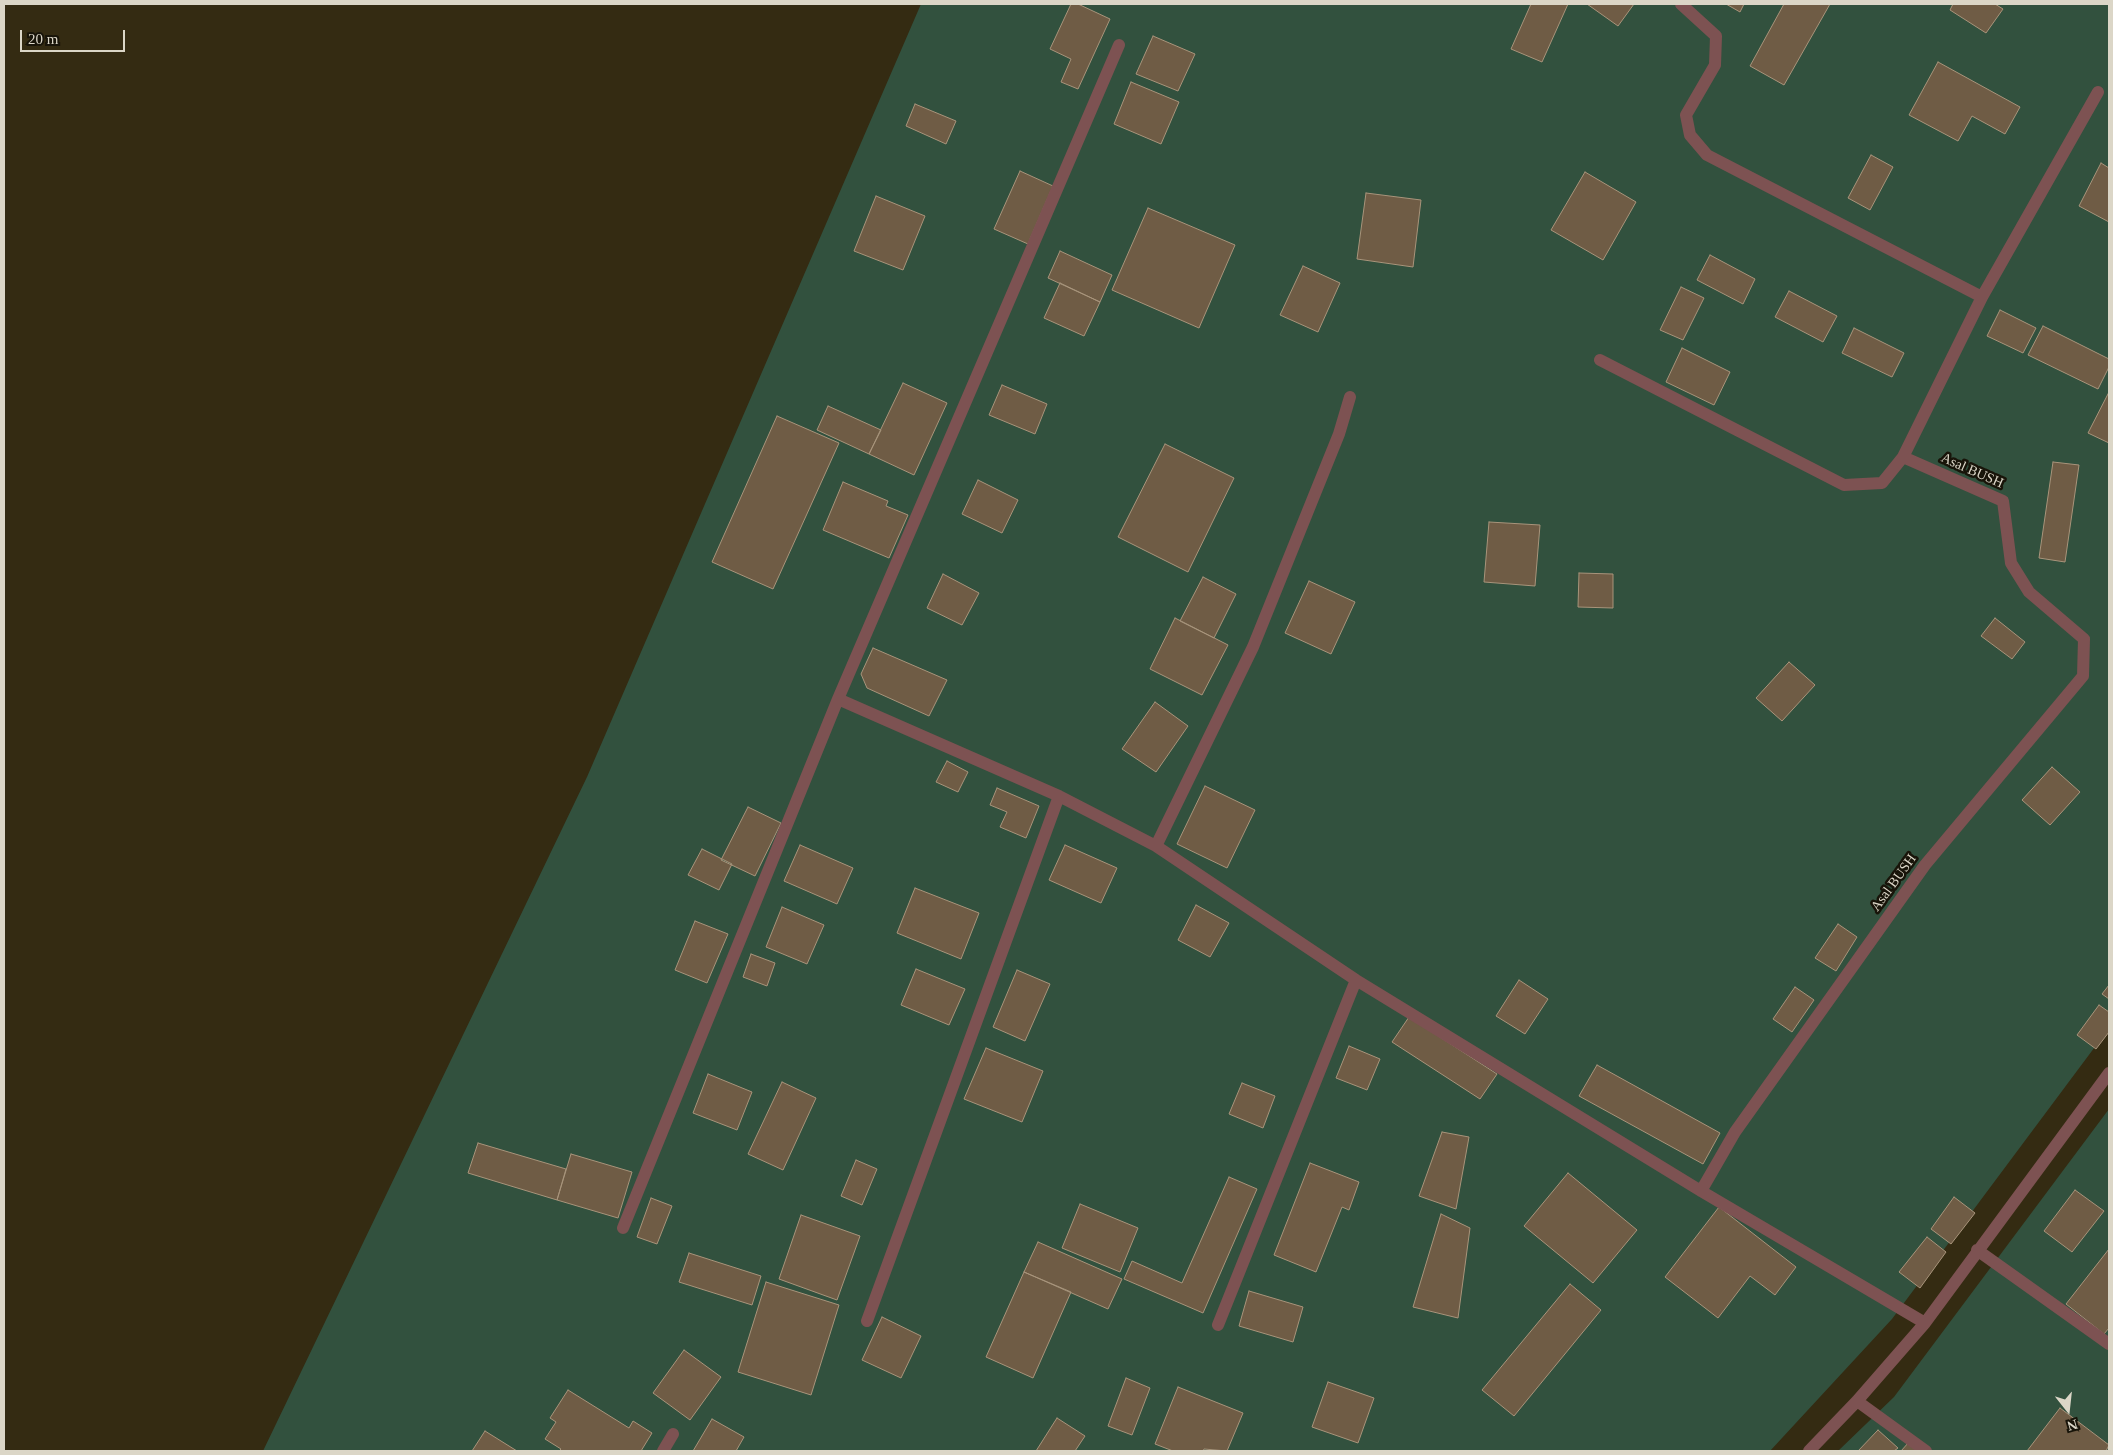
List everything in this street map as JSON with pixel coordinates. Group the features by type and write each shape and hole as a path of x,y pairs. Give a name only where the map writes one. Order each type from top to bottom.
{"street":[{"path":"1681,4 1716,36 1715,65 1686,115 1690,135 1707,155 1982,297"},
{"path":"623,1228 838,699 1119,45"},
{"path":"1600,360 1844,485 1882,483 1903,457 1982,297 2098,92"},
{"path":"1156,846 1253,646 1339,434 1350,397"},
{"name":"Asal BUSH","path":"1701,1191 1735,1132 1925,865 2083,676 2084,640 2029,592 2011,564 2002,501 1903,457"},
{"path":"838,699 1059,796 1156,846 1356,980 1701,1191 1925,1322"},
{"path":"867,1320 1059,796"},
{"path":"1218,1325 1356,980"},
{"path":"1809,1451 1857,1401 1925,1322 2109,1073"},
{"path":"1977,1250 2109,1344"},
{"path":"1857,1401 1926,1451"},
{"path":"662,1451 673,1434"}],"green space":[{"path":"921,4 2109,4 2109,1028 1892,1319 1770,1451 263,1451 587,777"},
{"path":"2109,1109 2109,1451 1838,1451 1894,1397"}],"building":[{"path":"1071,4 1078,4 1110,19 1078,89 1061,82 1071,59 1050,49"},
{"path":"1531,4 1568,4 1542,62 1511,49"},
{"path":"1587,4 1634,4 1618,26"},
{"path":"1726,4 1744,4 1740,12"},
{"path":"1784,4 1830,4 1784,85 1750,66"},
{"path":"1953,4 1995,4 2003,9 1986,33 1950,10"},
{"path":"1153,36 1195,54 1178,91 1136,74"},
{"path":"1938,62 2020,107 2005,134 1972,116 1958,141 1909,115"},
{"path":"1131,82 1179,102 1161,144 1114,124"},
{"path":"915,104 956,121 946,144 906,126"},
{"path":"1871,155 1893,167 1870,210 1848,198"},
{"path":"2101,163 2109,168 2109,222 2079,206"},
{"path":"1020,171 1053,186 1028,244 994,229"},
{"path":"1585,172 1636,202 1603,260 1551,230"},
{"path":"1366,193 1421,200 1413,267 1357,259"},
{"path":"876,196 925,216 903,270 854,251"},
{"path":"1148,208 1235,245 1199,328 1112,290"},
{"path":"1060,251 1112,275 1100,302 1048,278"},
{"path":"1710,255 1755,279 1743,304 1697,280"},
{"path":"1303,266 1340,283 1318,332 1280,315"},
{"path":"1060,283 1100,302 1084,336 1044,318"},
{"path":"1681,287 1704,298 1683,340 1660,330"},
{"path":"1789,291 1837,316 1823,342 1775,317"},
{"path":"2000,310 2036,328 2023,353 1987,336"},
{"path":"2043,326 2109,359 2109,367 2098,389 2028,355"},
{"path":"1854,328 1904,353 1892,377 1842,353"},
{"path":"1682,348 1730,372 1714,405 1666,382"},
{"path":"903,383 947,403 914,475 869,454"},
{"path":"1002,385 1047,404 1035,434 989,415"},
{"path":"2109,392 2109,443 2088,433"},
{"path":"828,406 881,430 869,454 817,430"},
{"path":"777,416 839,443 773,589 712,562"},
{"path":"1165,444 1234,478 1188,572 1118,537"},
{"path":"2053,462 2079,465 2065,562 2039,558"},
{"path":"978,480 1018,500 1002,533 962,514"},
{"path":"843,482 888,501 886,506 908,515 889,558 823,530"},
{"path":"1489,522 1540,525 1535,586 1484,582"},
{"path":"1579,573 1613,574 1613,608 1578,607"},
{"path":"943,574 979,593 962,625 927,608"},
{"path":"1203,577 1236,594 1214,638 1180,621"},
{"path":"1309,581 1355,602 1331,654 1285,633"},
{"path":"1175,618 1228,645 1202,695 1150,669"},
{"path":"1995,618 2025,642 2012,659 1981,636"},
{"path":"873,648 947,680 929,716 867,688 861,674"},
{"path":"1789,662 1815,685 1782,721 1756,698"},
{"path":"1155,702 1188,726 1156,772 1122,749"},
{"path":"947,761 968,772 958,792 936,782"},
{"path":"2052,767 2080,792 2050,825 2022,800"},
{"path":"1205,786 1255,810 1227,868 1177,844"},
{"path":"997,788 1039,806 1026,838 1000,827 1007,812 990,805"},
{"path":"748,807 781,823 755,876 721,860"},
{"path":"800,845 853,868 837,904 784,881"},
{"path":"1065,845 1117,868 1101,903 1049,880"},
{"path":"702,849 732,864 719,890 688,875"},
{"path":"915,888 979,913 961,959 897,933"},
{"path":"1196,905 1229,923 1210,957 1178,940"},
{"path":"782,907 824,925 807,964 766,947"},
{"path":"695,921 728,934 707,983 675,970"},
{"path":"1838,924 1857,937 1836,971 1815,958"},
{"path":"751,954 775,963 767,986 743,977"},
{"path":"916,969 965,989 949,1025 901,1005"},
{"path":"1017,970 1050,984 1025,1041 993,1027"},
{"path":"1519,980 1548,999 1525,1034 1496,1016"},
{"path":"2109,985 2109,999 2102,994"},
{"path":"1795,987 1814,1000 1792,1032 1773,1019"},
{"path":"2099,1005 2109,1012 2109,1032 2096,1049 2077,1035"},
{"path":"1409,1017 1497,1074 1480,1099 1392,1042"},
{"path":"1349,1046 1380,1059 1367,1090 1336,1078"},
{"path":"986,1048 1043,1071 1022,1122 964,1099"},
{"path":"1597,1065 1720,1133 1703,1164 1579,1096"},
{"path":"708,1074 752,1092 737,1130 693,1113"},
{"path":"782,1082 816,1098 783,1170 748,1154"},
{"path":"1242,1083 1275,1096 1263,1128 1229,1114"},
{"path":"1442,1132 1469,1137 1456,1209 1419,1196"},
{"path":"478,1143 566,1169 557,1200 468,1173"},
{"path":"571,1154 632,1172 618,1218 557,1200"},
{"path":"856,1160 877,1169 862,1205 841,1196"},
{"path":"1310,1163 1359,1182 1349,1210 1342,1207 1316,1272 1274,1255"},
{"path":"1568,1173 1637,1230 1593,1283 1524,1226"},
{"path":"1229,1177 1257,1189 1203,1313 1124,1279 1132,1261 1182,1283"},
{"path":"2075,1190 2104,1211 2072,1252 2044,1231"},
{"path":"1954,1197 1975,1213 1951,1244 1931,1229"},
{"path":"651,1198 672,1206 657,1244 637,1237"},
{"path":"1080,1204 1138,1228 1120,1272 1062,1248"},
{"path":"1719,1207 1796,1267 1775,1295 1750,1276 1718,1318 1665,1277"},
{"path":"1441,1214 1470,1228 1458,1318 1413,1307"},
{"path":"801,1215 860,1236 837,1300 779,1279"},
{"path":"1927,1237 1946,1252 1920,1288 1899,1272"},
{"path":"1038,1242 1122,1279 1108,1309 1024,1272"},
{"path":"2109,1249 2109,1328 2104,1334 2066,1304"},
{"path":"689,1253 761,1276 752,1305 679,1282"},
{"path":"1024,1272 1071,1292 1033,1378 986,1357"},
{"path":"766,1282 839,1305 811,1395 738,1372"},
{"path":"1570,1284 1601,1310 1514,1416 1482,1390"},
{"path":"1249,1291 1303,1307 1293,1342 1239,1326"},
{"path":"882,1317 921,1336 901,1378 862,1360"},
{"path":"684,1350 721,1377 690,1420 653,1393"},
{"path":"1126,1378 1150,1388 1132,1435 1108,1426"},
{"path":"1328,1382 1374,1398 1358,1443 1312,1427"},
{"path":"1178,1387 1243,1413 1227,1451 1204,1449 1203,1451 1173,1451 1155,1444"},
{"path":"568,1390 629,1428 633,1421 652,1433 641,1451 559,1451 561,1449 545,1439 556,1422 550,1418"},
{"path":"2060,1408 2109,1445 2106,1451 2027,1451"},
{"path":"1057,1418 1085,1436 1075,1451 1036,1451"},
{"path":"712,1419 744,1437 736,1451 693,1451"},
{"path":"1878,1430 1898,1448 1894,1451 1858,1451"},
{"path":"485,1431 517,1451 472,1451"},
{"path":"1909,1442 1921,1451 1901,1451"}]}
